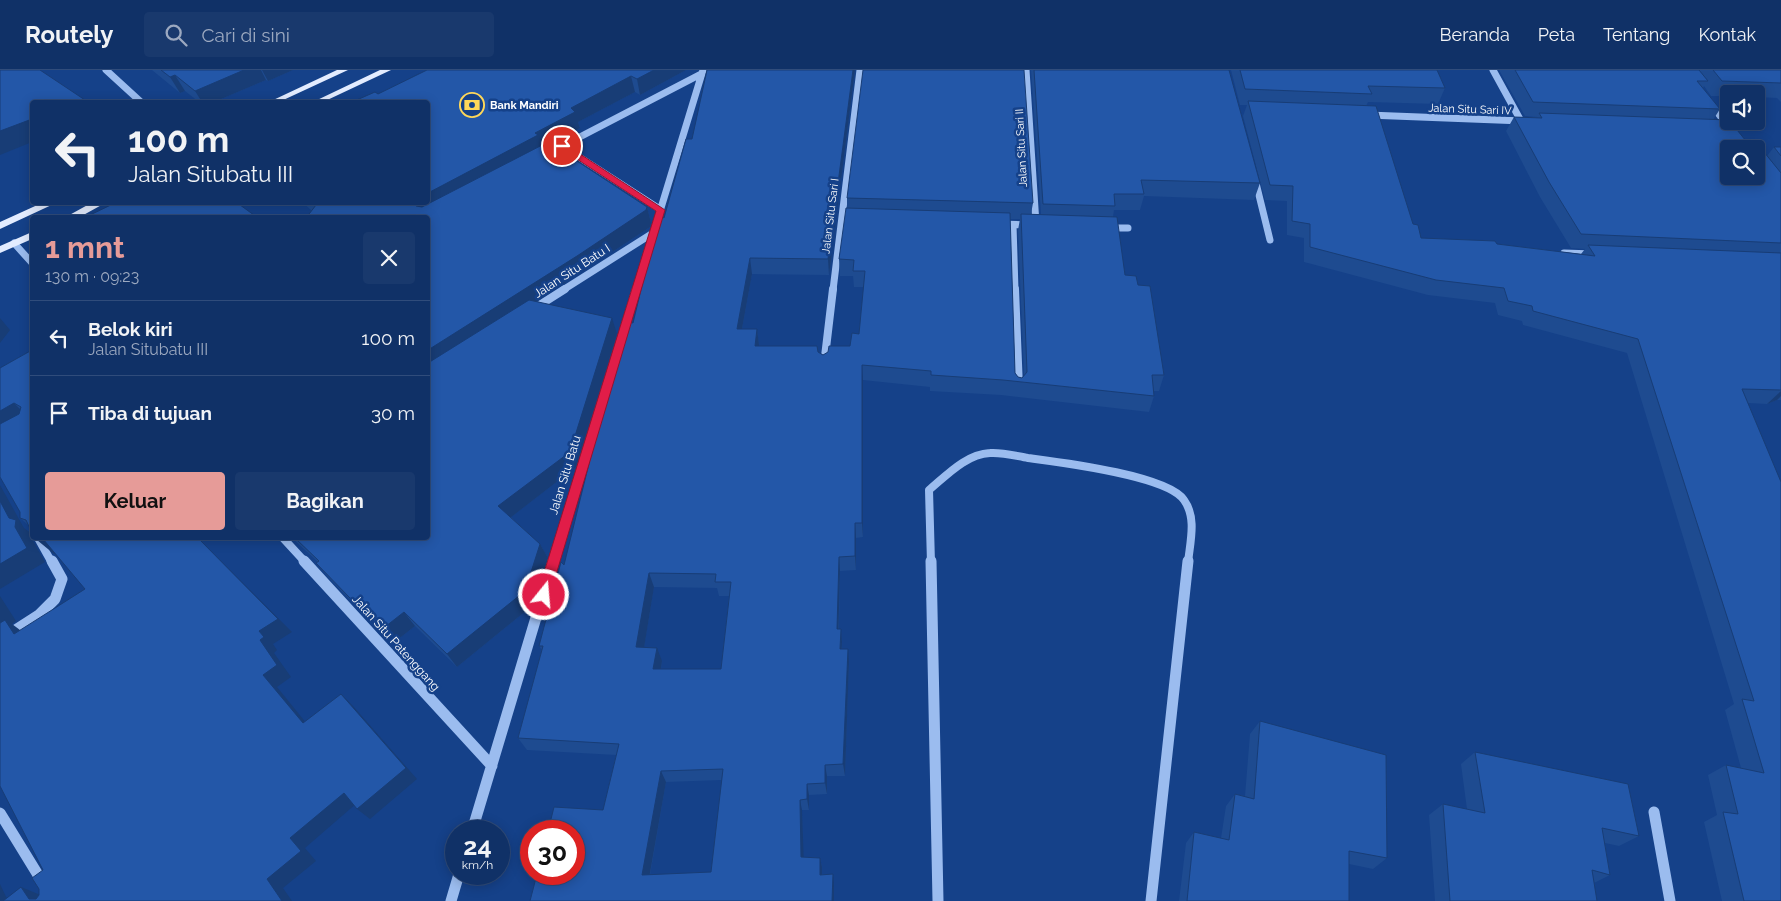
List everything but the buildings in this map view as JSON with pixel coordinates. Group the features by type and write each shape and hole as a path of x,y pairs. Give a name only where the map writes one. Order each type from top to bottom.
{"main road":[{"path":"277,100 344,70"},
{"path":"321,100 387,70"},
{"path":"0,226 46,205"},
{"path":"75,215 96,205"},
{"path":"0,250 30,236"}],"street":[{"path":"106,70 139,100"},
{"name":"Jalan Situ Sari I","path":"824,365 860,70"},
{"name":"Jalan Situ Sari II","path":"1026,70 1036,225"},
{"path":"1493,70 1521,121"},
{"path":"546,155 702,72"},
{"path":"622,338 702,72"},
{"path":"1708,100 1720,116"},
{"name":"Jalan Situ Sari IV","path":"1355,115 1531,122"},
{"path":"1730,130 1738,140"},
{"path":"562,146 660,210"},
{"path":"1254,175 1270,240"},
{"path":"841,219 851,220"},
{"path":"993,224 1045,226"},
{"path":"1013,225 1020,388"},
{"path":"1100,228 1128,228"},
{"name":"Jalan Situ Batu I","path":"528,313 653,233"},
{"path":"14,243 30,261"},
{"path":"1555,252 1604,255"},
{"name":"Jalan Situ Batu","path":"475,820 596,423"},
{"path":"938,901 929,490 962,461 975,455 990,453 1108,469 1168,489 1183,498 1189,510 1192,523 1151,901"},
{"path":"0,640 39,615 55,599 62,579 39,540"},
{"name":"Jalan Situ Patenggang","path":"285,540 492,766"},
{"path":"1654,812 1670,901"},
{"path":"0,813 54,901"},
{"path":"451,901 456,885"}],"place":[{"name":"Bank Mandiri","path":"472,105"}],"route":[{"path":"544,595 660,210 562,146"}]}
